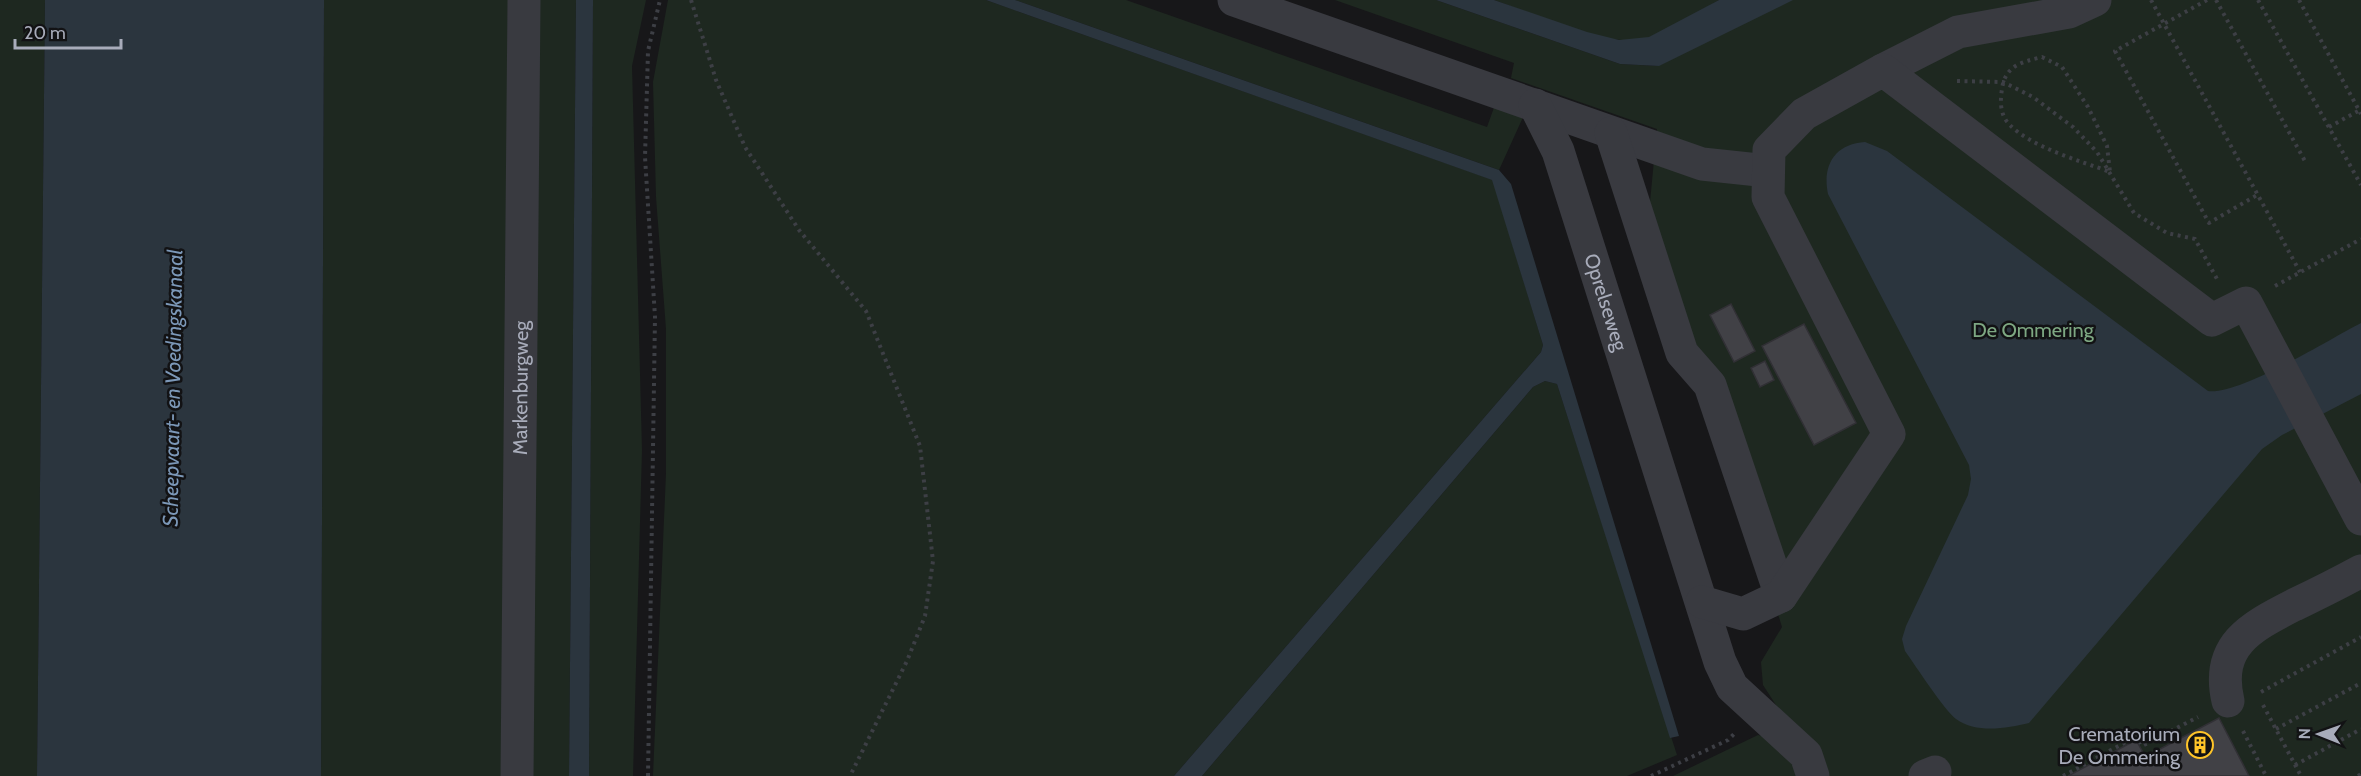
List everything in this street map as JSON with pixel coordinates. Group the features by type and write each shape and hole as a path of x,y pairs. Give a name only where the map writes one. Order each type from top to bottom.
{"street":[{"name":"Markenburgweg","path":"517,776 524,0"},
{"path":"1234,0 1702,165 1768,171"},
{"path":"1702,602 1743,615 1781,596 1889,434 1768,197 1769,150 1804,114 1958,32 2069,12 2096,0"},
{"path":"1883,70 2212,320 2240,306 2278,364 2361,519"},
{"name":"Oprelseweg","path":"1535,105 1558,151 1720,662 1732,687 1806,755 1813,776"},
{"path":"1611,133 1682,353 1710,385 1781,596"},
{"path":"2243,697 2223,680 2234,648 2256,625 2361,571"}],"path":[{"path":"648,776 655,317 645,157 648,51 660,0"},
{"path":"691,0 716,80 744,147 799,230 866,311 920,446 933,561 926,607 907,661 850,776"},
{"path":"2151,0 2300,272"},
{"path":"2207,0 2115,51 2209,223 2258,195"},
{"path":"2216,0 2306,163"},
{"path":"2258,0 2361,185"},
{"path":"2299,0 2360,111 2329,127"},
{"path":"1923,49 1935,70 1943,76 1957,81 2003,82 2033,96 2073,127 2097,152 2134,213 2167,233 2195,239 2240,306 2361,239"},
{"path":"2042,57 2062,67 2088,107 2107,146 2110,172 2031,140 2008,123 2000,103 2003,82 2005,76 2019,62 2042,57"},
{"path":"2063,776 2137,736 2142,746 2361,637"},
{"path":"2234,648 2243,697 2266,776"},
{"path":"2276,729 2361,683"},
{"path":"2243,697 2276,729 2301,776"},
{"path":"1650,776 1728,740 1760,712"},
{"path":"2295,765 2361,729"}],"green space":[{"path":"0,0 45,0 37,776 0,776"},
{"path":"324,0 508,0 504,776 321,776"},
{"path":"536,0 576,0 569,776 531,776"},
{"path":"593,0 646,0 632,66 642,450 633,776 589,776"},
{"path":"668,0 986,0 1493,180 1543,345 1541,352 1174,776 653,776 666,473 666,329 656,197 653,82"},
{"path":"1015,0 1126,0 1487,127 1496,102 1524,115 1499,170"},
{"name":"De Ommering","path":"1335,0 1436,0 1620,64 1658,66 1765,0 2361,0 2361,776 1822,776 1763,685 1761,662 1782,627 1650,202 1657,129 1511,78 1514,63"},
{"path":"1494,0 1719,0 1668,30 1633,40 1613,39 1571,29"},
{"path":"1545,381 1557,384 1677,755 1627,776 1202,776 1533,387"},
{"path":"1758,735 1772,738 1805,776 1673,776"}],"water":[{"name":"Scheepvaart- en Voedingskanaal","path":"45,0 324,0 321,776 37,776"},
{"path":"576,0 593,0 589,776 569,776"},
{"path":"986,0 1015,0 1499,170 1511,184 1679,736 1670,738 1557,384 1545,381 1533,387 1202,776 1174,776 1541,352 1543,345 1492,180"},
{"path":"1436,0 1494,0 1587,32 1619,40 1649,37 1719,0 1793,0 1659,66 1620,64"},
{"path":"1865,142 1887,151 2208,391 2222,390 2262,376 2361,323 2361,394 2282,435 2262,449 2029,723 2002,728 1973,727 1964,724 1951,714 1938,698 1905,651 1902,639 1906,626 1968,495 1971,479 1969,465 1828,194 1827,174 1833,158 1846,147"}],"building":[{"path":"1731,304 1755,351 1734,362 1710,315"},
{"path":"1804,324 1856,423 1814,445 1762,346"},
{"path":"1765,361 1774,380 1760,387 1751,368"},
{"name":"Crematorium De Ommering","path":"2219,718 2249,776 2068,776 2136,740 2149,763 2162,757 2158,750"}],"place":[{"name":"Crematorium De Ommering","path":"2200,745"}]}
